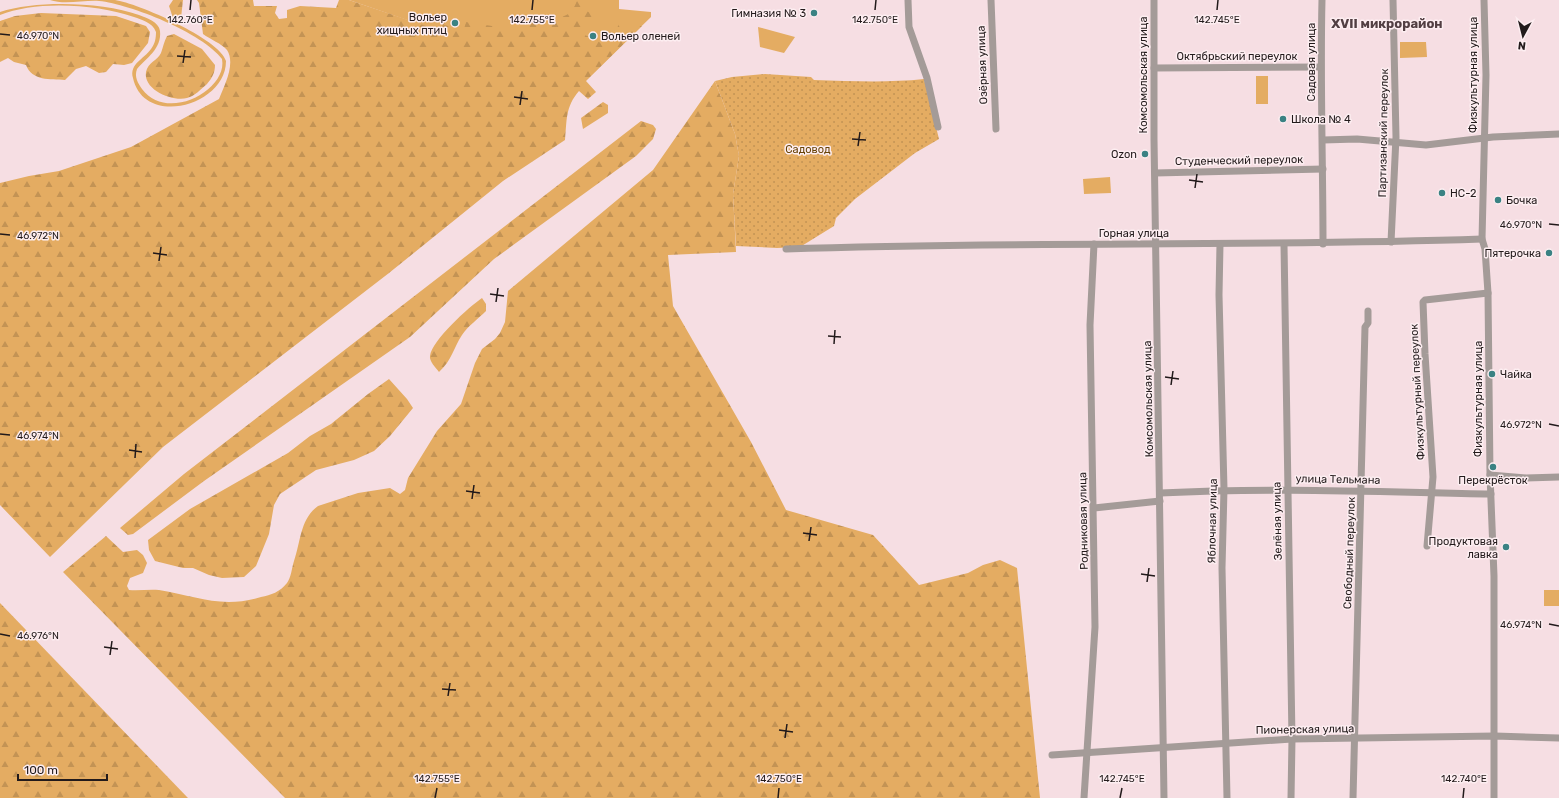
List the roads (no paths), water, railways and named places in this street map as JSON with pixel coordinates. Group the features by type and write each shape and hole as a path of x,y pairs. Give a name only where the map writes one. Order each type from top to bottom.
{"street":[{"path":"908,0 909,27 927,78 938,127"},
{"name":"Озёрная улица","path":"991,0 996,129"},
{"name":"Комсомольская улица","path":"1154,0 1164,798"},
{"name":"Садовая улица","path":"1322,0 1320,67 1324,169 1323,244"},
{"name":"Партизанский переулок","path":"1391,242 1396,142 1393,0"},
{"name":"Физкультурная улица","path":"1484,0 1486,75 1482,239 1485,249 1488,293 1495,736 1494,798"},
{"name":"Октябрьский переулок","path":"1154,68 1320,67"},
{"path":"1323,140 1357,139 1426,144 1484,138 1559,134"},
{"name":"Студенческий переулок","path":"1155,173 1324,169"},
{"name":"Горная улица","path":"786,249 1094,244 1323,244 1482,239"},
{"name":"Родниковая улица","path":"1084,798 1095,627 1090,325 1094,244"},
{"name":"Яблочная улица","path":"1220,244 1219,295 1224,490 1222,568 1227,798"},
{"name":"Зелёная улица","path":"1284,244 1292,739 1291,798"},
{"name":"Физкультурный переулок","path":"1427,546 1432,492 1424,302 1425,300 1488,293"},
{"name":"Свободный переулок","path":"1354,798 1365,327 1368,323 1368,311"},
{"path":"1490,475 1526,478 1559,477"},
{"name":"улица Тельмана","path":"1160,493 1288,489 1491,494"},
{"path":"1094,508 1160,501"},
{"name":"Пионерская улица","path":"1052,755 1292,739 1495,736 1559,738"}],"place":[{"name":"Гимназия № 3","path":"814,13"},
{"name":"Вольер хищных птиц","path":"455,23"},
{"name":"Вольер оленей","path":"593,36"},
{"name":"Школа № 4","path":"1283,119"},
{"name":"Ozon","path":"1145,154"},
{"name":"НС-2","path":"1442,193"},
{"name":"Бочка","path":"1498,200"},
{"name":"Пятерочка","path":"1549,253"},
{"name":"Чайка","path":"1492,374"},
{"name":"Перекрёсток","path":"1493,467"},
{"name":"Продуктовая лавка","path":"1506,547"}],"district":[{"name":"XVII микрорайон","path":"1387,23"}],"park label":[{"name":"Садовод","path":"808,149"}]}
